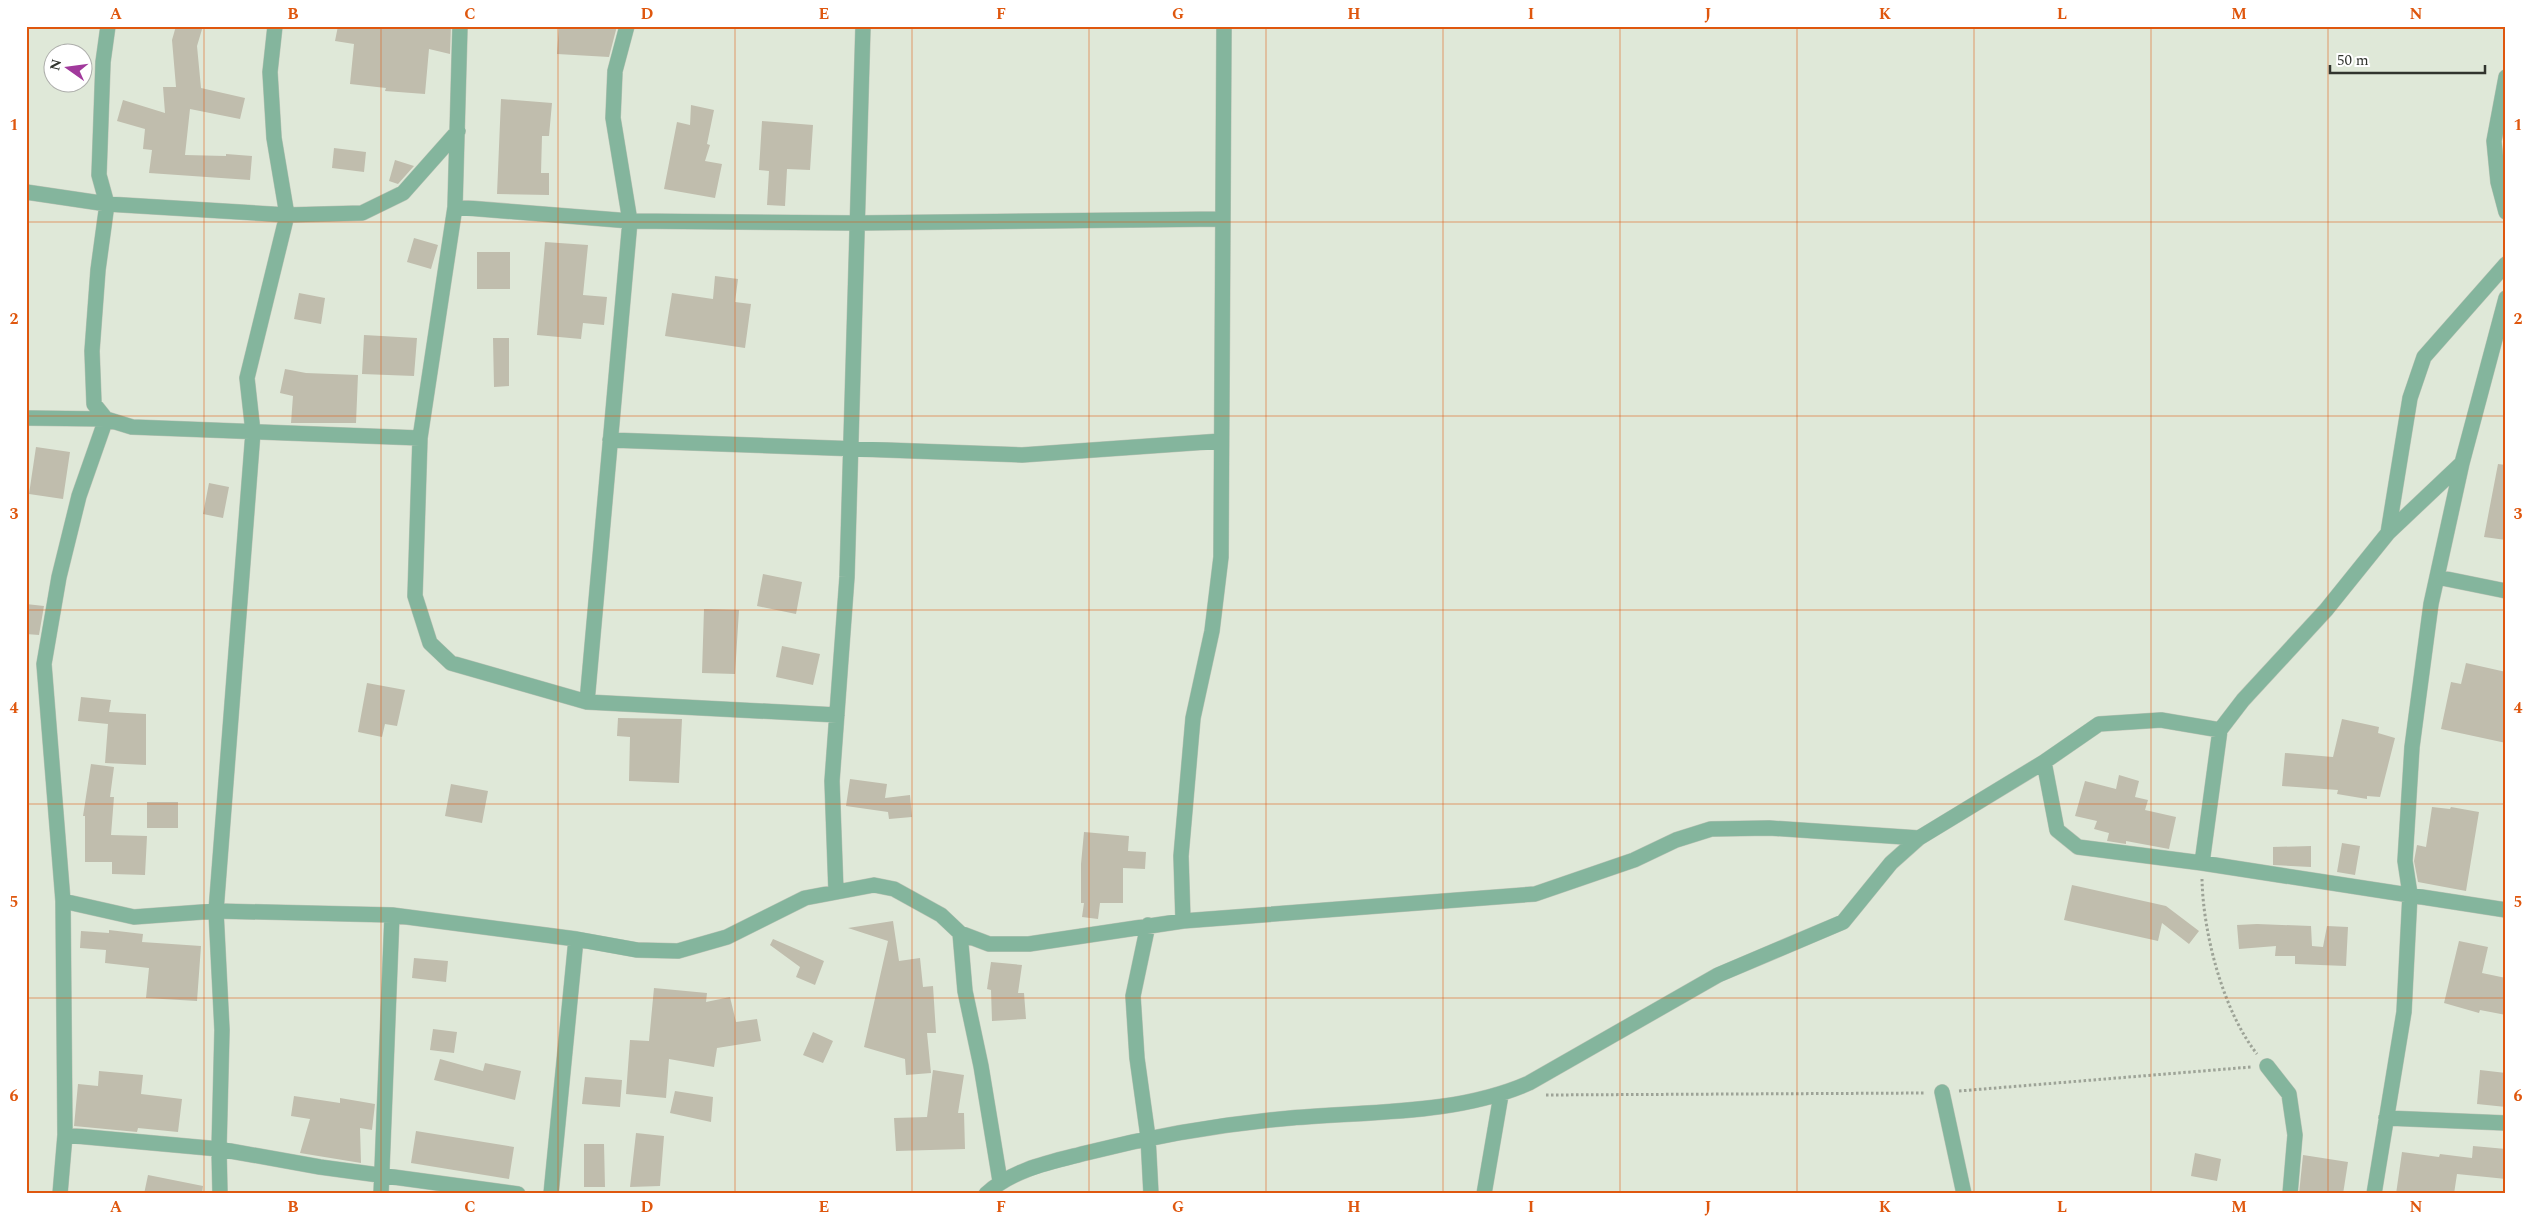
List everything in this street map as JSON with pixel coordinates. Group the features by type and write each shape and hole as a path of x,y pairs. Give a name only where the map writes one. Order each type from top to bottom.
{"street":[{"path":"106,419 94,404 92,351 98,270 107,204 100,175 103,62 108,26"},
{"path":"220,1194 219,1149 222,1030 216,911 253,432 247,378 286,215 274,138 270,72 274,26"},
{"path":"460,26 456,208 420,438 415,596 430,643 451,663 588,702 837,715"},
{"path":"588,702 630,221 613,118 615,71 627,26"},
{"path":"836,892 832,781 848,577 863,26"},
{"path":"1183,922 1181,856 1193,718 1212,631 1221,557 1224,26"},
{"path":"2506,77 2494,141 2498,182 2506,212"},
{"path":"26,192 107,204 286,215 362,213 403,192 458,131"},
{"path":"456,208 630,221 857,223 1222,219"},
{"path":"2388,533 2410,398 2424,357 2506,264"},
{"path":"2374,1194 2404,1012 2410,894 2405,861 2412,747 2431,604 2462,463 2506,298"},
{"path":"26,418 106,419 132,427 420,438"},
{"path":"60,1194 65,1135 63,901 44,664 59,577 79,496 106,419"},
{"path":"610,440 1022,455 1221,441"},
{"path":"2202,863 2220,730 2243,700 2326,610 2388,533 2462,463"},
{"path":"2437,577 2506,591"},
{"path":"986,1194 1000,1181 1039,1165 1148,1138 1289,1118 1444,1106 1501,1095 1529,1082 1718,975 1842,922 1891,863 1920,838 2044,762 2099,724 2161,720 2220,730"},
{"path":"2044,762 2057,830 2078,847 2202,863 2506,910"},
{"path":"63,901 134,917 216,911 392,916 576,939 637,950 678,950 727,937 805,898 874,885 894,889 941,915 960,933 989,944 1029,944 1148,925 1535,894 1634,860 1676,840 1711,829 1769,828 1920,838"},
{"path":"381,1194 392,916"},
{"path":"1148,925 1133,996 1137,1058 1148,1138 1151,1194"},
{"path":"960,933 965,991 1000,1181"},
{"path":"551,1194 576,939"},
{"path":"2267,1066 2289,1094 2295,1135 2290,1194"},
{"path":"1942,1092 1964,1194"},
{"path":"1484,1194 1501,1095"},
{"path":"2386,1118 2506,1123"},
{"path":"65,1135 219,1149 320,1167 518,1194"}],"path":[{"path":"2202,863 2202,900 2221,986 2244,1037 2267,1066"},
{"path":"1539,1095 1942,1092 2267,1066"}],"building":[{"path":"176,26 203,26 197,46 201,88 245,98 240,119 190,109 185,155 226,156 226,154 252,156 250,180 149,173 152,150 143,149 145,129 117,121 123,100 165,113 163,87 176,87 172,40"},
{"path":"338,26 451,26 450,54 429,49 425,94 385,91 386,88 350,84 354,44 335,41"},
{"path":"559,26 617,26 609,57 557,54"},
{"path":"501,99 552,103 549,136 542,136 541,173 549,173 549,195 497,194"},
{"path":"691,105 714,110 707,144 710,145 705,161 722,164 715,198 664,189 677,122 690,125"},
{"path":"762,121 813,125 810,170 787,169 785,206 767,205 769,171 759,170"},
{"path":"334,148 366,152 364,172 332,168"},
{"path":"395,160 414,166 398,184 389,181"},
{"path":"414,238 438,245 431,269 407,262"},
{"path":"545,242 588,245 583,295 607,297 604,325 583,323 581,339 537,335"},
{"path":"477,252 510,252 510,289 477,289"},
{"path":"715,276 738,279 735,302 751,304 745,348 665,336 672,293 713,299"},
{"path":"299,293 325,298 321,324 294,319"},
{"path":"364,335 417,338 414,376 362,374"},
{"path":"493,338 509,338 509,386 494,387"},
{"path":"285,369 306,373 358,375 356,423 291,423 293,396 280,393"},
{"path":"36,447 70,452 63,499 29,494"},
{"path":"2498,464 2506,465 2506,540 2484,537"},
{"path":"209,483 229,487 223,518 203,514"},
{"path":"763,574 802,582 796,614 757,606"},
{"path":"26,604 44,606 39,635 26,634"},
{"path":"704,609 739,610 735,674 702,673"},
{"path":"782,646 820,654 813,685 776,677"},
{"path":"2466,663 2506,672 2506,743 2441,729 2451,682 2461,684"},
{"path":"367,683 405,690 397,726 385,724 382,737 358,732"},
{"path":"81,697 111,700 109,712 146,714 146,765 105,763 108,724 78,721"},
{"path":"618,718 682,719 679,783 629,781 630,737 617,736"},
{"path":"2342,719 2379,727 2378,733 2395,738 2380,797 2367,796 2367,799 2337,794 2338,790 2282,786 2285,753 2333,757"},
{"path":"91,764 114,767 110,797 114,797 111,835 147,836 145,875 112,874 112,862 85,862 85,816 83,816"},
{"path":"2119,775 2139,781 2135,797 2148,800 2145,810 2176,817 2169,849 2126,841 2126,844 2107,841 2109,833 2094,829 2097,821 2075,816 2085,781 2116,789"},
{"path":"850,779 887,784 885,798 910,795 912,817 889,819 888,812 846,806"},
{"path":"451,784 488,791 482,823 445,816"},
{"path":"147,802 178,802 178,828 147,828"},
{"path":"2432,807 2450,809 2451,807 2479,812 2466,891 2418,882 2414,861 2417,845 2426,847"},
{"path":"1084,832 1129,836 1128,851 1146,852 1145,869 1123,868 1123,903 1100,903 1098,919 1082,917 1084,903 1081,903 1081,864"},
{"path":"2342,843 2360,846 2355,875 2337,872"},
{"path":"2311,846 2311,867 2273,865 2273,847"},
{"path":"2072,885 2166,906 2199,931 2189,944 2162,923 2158,941 2064,920"},
{"path":"893,921 899,961 920,958 923,987 933,986 936,1033 927,1033 931,1073 906,1075 905,1059 864,1047 888,941 848,928"},
{"path":"2237,925 2311,926 2312,946 2323,947 2327,926 2348,927 2346,966 2295,964 2295,956 2275,956 2276,946 2239,949"},
{"path":"109,930 143,934 142,942 201,946 197,1001 146,998 149,968 105,963 106,950 80,948 81,931 109,933"},
{"path":"773,939 824,961 815,985 796,977 800,967 770,945"},
{"path":"2459,941 2488,947 2482,973 2506,978 2506,1015 2480,1010 2479,1013 2444,1003"},
{"path":"414,958 448,961 446,982 412,978"},
{"path":"991,962 1022,965 1018,993 1024,993 1026,1019 992,1021 991,990 987,989"},
{"path":"654,988 707,993 706,1002 730,997 736,1022 757,1019 761,1041 717,1048 714,1067 669,1059 666,1098 626,1094 630,1040 649,1041"},
{"path":"433,1029 457,1032 454,1053 430,1050"},
{"path":"813,1032 833,1041 823,1063 803,1055"},
{"path":"440,1059 483,1071 485,1063 521,1071 515,1100 434,1080"},
{"path":"933,1070 964,1075 958,1113 964,1113 965,1149 896,1151 894,1118 927,1117"},
{"path":"2480,1070 2506,1073 2506,1107 2477,1104"},
{"path":"99,1071 143,1075 141,1094 182,1099 178,1132 138,1128 137,1132 74,1126 78,1084 98,1086"},
{"path":"585,1077 622,1080 620,1107 582,1104"},
{"path":"675,1091 713,1097 711,1122 670,1113"},
{"path":"294,1096 340,1103 340,1098 375,1104 372,1130 360,1128 361,1163 300,1153 310,1119 291,1116"},
{"path":"416,1131 514,1147 509,1179 411,1163"},
{"path":"636,1133 664,1136 660,1186 630,1187"},
{"path":"584,1144 604,1144 605,1187 584,1187"},
{"path":"2473,1146 2506,1149 2506,1179 2457,1174 2454,1194 2396,1194 2402,1152 2439,1157 2440,1154 2472,1158"},
{"path":"2195,1153 2221,1159 2217,1181 2191,1176"},
{"path":"2303,1155 2348,1162 2343,1194 2299,1194"},
{"path":"148,1175 203,1186 202,1194 144,1194"}]}
